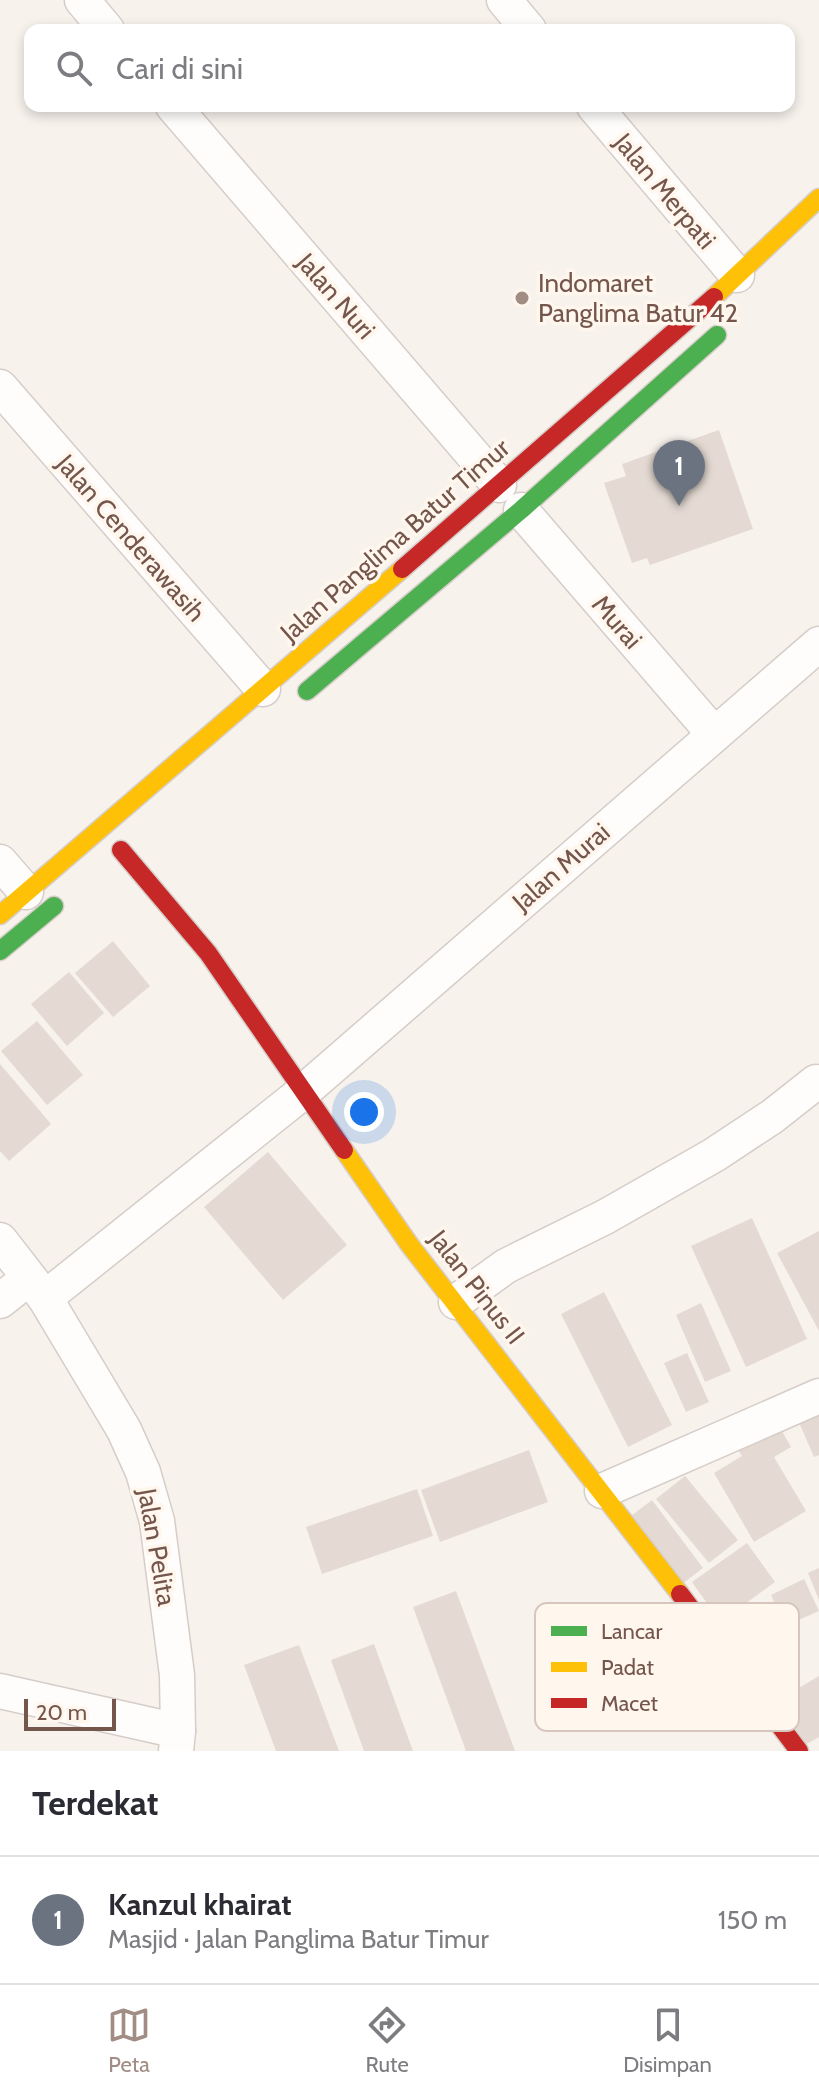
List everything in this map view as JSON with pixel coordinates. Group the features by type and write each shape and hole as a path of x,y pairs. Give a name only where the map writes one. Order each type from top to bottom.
{"main road":[{"name":"Jalan Panglima Batur Timur","path":"0,915 275,698 358,648 680,329 819,198"},
{"name":"Jalan Panglima Batur Timur","path":"275,698 338,624 510,498 732,320"},
{"path":"338,624 358,648"},
{"name":"Jalan Pinus II","path":"121,850 208,953 409,1244 687,1603"},
{"path":"0,951 73,890"},
{"name":"Jalan Pinus II","path":"784,1731 799,1751"}],"street":[{"path":"82,0 102,24"},
{"path":"504,0 524,24"},
{"name":"Jalan Nuri","path":"178,112 510,498"},
{"name":"Jalan Merpati","path":"599,112 737,275"},
{"name":"Jalan Cenderawasih","path":"0,387 275,698"},
{"name":"Murai","path":"510,498 714,734"},
{"name":"Jalan Murai","path":"0,1301 37,1288 303,1092 819,644"},
{"path":"0,862 26,892"},
{"path":"456,1302 506,1266 605,1217 714,1155 773,1116 816,1082"},
{"name":"Jalan Pelita","path":"0,1240 37,1288 124,1430 143,1472 157,1521 177,1675 177,1741"},
{"path":"602,1491 819,1396"},
{"path":"0,1691 177,1741"}],"building":[{"path":"719,430 753,529 650,565 647,558 632,563 604,483 626,476 622,464"},
{"path":"113,941 150,986 113,1017 75,973"},
{"path":"69,972 104,1013 67,1046 31,1004"},
{"path":"37,1021 83,1075 47,1105 1,1051"},
{"path":"0,1064 51,1124 9,1161 0,1151"},
{"path":"268,1152 347,1245 283,1300 204,1207"},
{"path":"752,1218 807,1339 746,1367 691,1246"},
{"path":"819,1231 819,1331 777,1253"},
{"path":"604,1292 672,1425 628,1447 561,1314"},
{"path":"701,1303 731,1371 705,1382 676,1315"},
{"path":"687,1353 709,1402 686,1412 664,1363"},
{"path":"819,1408 819,1455 814,1457 797,1418"},
{"path":"775,1419 791,1447 774,1457 806,1511 754,1542 714,1473 742,1456 734,1443"},
{"path":"529,1450 548,1502 440,1542 421,1490"},
{"path":"685,1476 738,1540 709,1563 656,1499"},
{"path":"417,1489 433,1536 322,1574 306,1527"},
{"path":"652,1500 703,1568 682,1584 631,1516"},
{"path":"747,1543 775,1582 746,1603 707,1603 692,1582"},
{"path":"819,1568 819,1600 808,1573"},
{"path":"804,1579 819,1611 799,1620 799,1603 775,1603 771,1595"},
{"path":"456,1591 515,1751 466,1751 413,1607"},
{"path":"374,1644 413,1751 364,1751 331,1660"},
{"path":"299,1645 339,1751 276,1751 244,1665"},
{"path":"819,1676 819,1737 803,1746 794,1731 799,1731 799,1688"}],"traffic: fast":[{"path":"307,691 521,510 717,335"},
{"path":"0,951 54,906"}],"traffic: slow":[{"path":"714,297 819,198"},
{"path":"0,915 402,569"},
{"path":"344,1150 409,1244 680,1594"}],"traffic: jam":[{"path":"402,569 714,297"},
{"path":"121,850 208,953 344,1150"},
{"path":"680,1594 687,1603"},
{"path":"784,1731 799,1751"}],"place":[{"name":"Indomaret Panglima Batur 42","path":"522,298"},
{"name":"Kanzul khairat","path":"679,506"}]}
